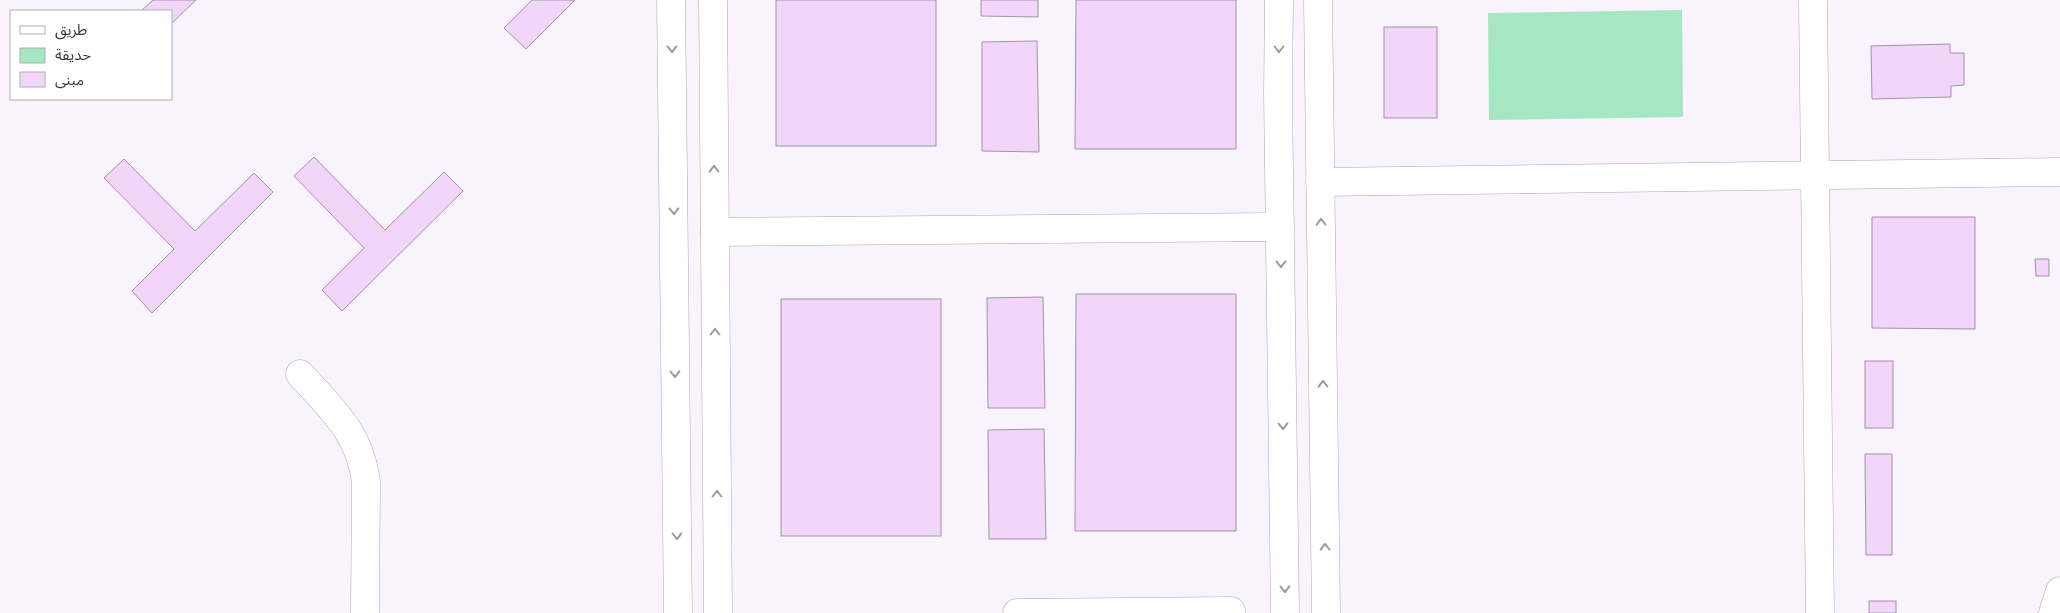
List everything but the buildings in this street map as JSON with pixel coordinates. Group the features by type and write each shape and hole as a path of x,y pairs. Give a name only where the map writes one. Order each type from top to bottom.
{"street":[{"path":"672,0 678,613"},
{"path":"712,0 718,613"},
{"path":"1279,0 1285,613"},
{"path":"1318,0 1326,613"},
{"path":"1813,0 1820,613"},
{"path":"1320,182 2060,172"},
{"path":"715,232 1280,227"},
{"path":"300,374 342,420 356,442 364,466 366,482 365,613"},
{"path":"2053,613 2060,591"},
{"path":"1017,613 1231,611"}],"green space":[{"path":"1682,10 1683,117 1489,120 1488,13"}]}
